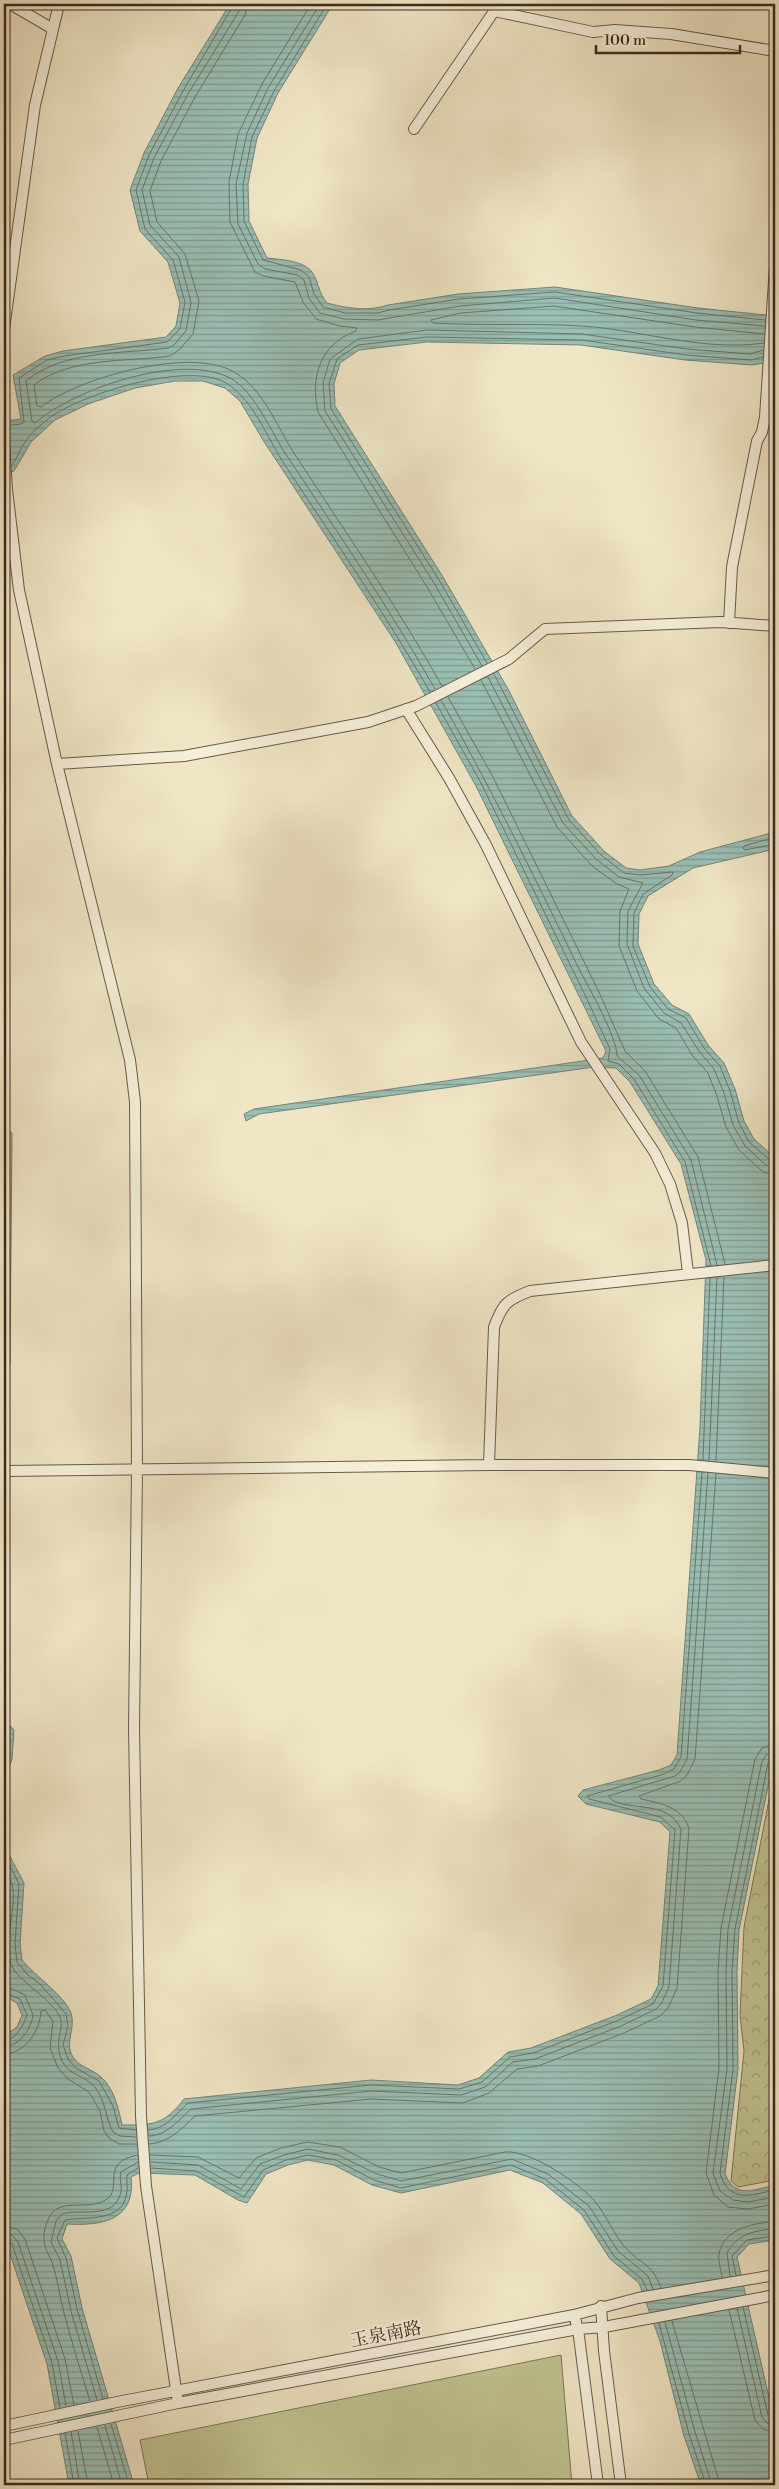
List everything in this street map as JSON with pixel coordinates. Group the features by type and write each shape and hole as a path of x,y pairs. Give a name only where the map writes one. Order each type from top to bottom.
{"street":[{"path":"10,4 53,29"},
{"path":"4,329 35,105 58,4"},
{"path":"414,129 496,8 593,32 615,30 671,34 775,51"},
{"path":"729,622 732,567 757,441 762,432 765,417 775,266"},
{"path":"4,442 7,490 19,590 57,764 130,1060 137,1142 137,1470 134,1729 141,2116 146,2186 178,2390 178,2403"},
{"path":"57,764 184,756 368,722 411,708 509,659 545,629 729,622 775,626"},
{"path":"411,708 486,846 581,1042 655,1152 670,1184 682,1224 690,1273"},
{"path":"489,1465 494,1327 501,1308 511,1298 530,1291 775,1265"},
{"path":"4,1471 489,1465 689,1465 775,1473"},
{"name":"玉泉南路","path":"4,2426 178,2390 574,2315 601,2306 638,2298 775,2275"},
{"name":"玉泉南路","path":"4,2440 178,2403 578,2329 604,2327 644,2318 775,2296"},
{"path":"601,2306 604,2327 604,2350 621,2485"},
{"path":"574,2315 578,2329 598,2485"}],"green space":[{"path":"4,1129 12,1133 10,1365 4,1364"},
{"path":"775,1769 775,2180 738,2187 731,2181 744,2051 740,2015 744,1927"},
{"path":"561,2355 572,2485 149,2485 140,2440"}],"water":[{"path":"230,4 333,4 278,93 257,138 248,184 249,221 267,258 286,260 305,266 314,275 327,303 349,308 365,309 458,294 555,287 698,308 775,316 775,361 752,365 685,360 581,345 427,342 359,350 340,363 334,384 335,406 443,577 508,689 572,816 604,851 626,868 640,870 669,866 700,852 775,832 775,849 693,868 648,896 639,914 638,944 654,984 672,1005 689,1014 708,1045 724,1063 735,1089 744,1121 754,1139 775,1158 775,1454 771,1472 771,1485 775,1503 775,1752 739,1930 737,1972 738,2069 725,2174 729,2182 740,2190 746,2191 775,2185 775,2240 749,2244 737,2257 775,2424 775,2485 701,2485 684,2436 660,2341 639,2283 610,2259 581,2214 543,2183 510,2170 401,2193 372,2185 334,2165 308,2160 288,2165 266,2174 247,2203 238,2200 195,2175 139,2173 131,2177 131,2192 128,2203 122,2212 114,2218 92,2224 67,2224 62,2239 71,2256 82,2308 134,2485 69,2485 47,2364 7,2245 4,2245 4,2036 17,2027 22,2015 17,2003 4,1996 4,1845 24,1883 20,1944 22,1960 68,2006 72,2019 70,2046 73,2057 83,2066 98,2074 106,2082 113,2093 122,2125 142,2125 157,2122 170,2114 184,2099 371,2080 458,2085 479,2078 508,2052 531,2048 617,2015 651,1999 658,1986 670,1832 660,1822 586,1804 578,1796 583,1790 659,1770 671,1765 677,1755 700,1427 706,1260 681,1164 630,1082 616,1068 594,1067 259,1114 246,1121 244,1114 254,1109 603,1058 606,1051 476,786 396,643 263,440 240,401 225,388 203,381 175,381 135,388 88,404 55,420 31,442 14,471 4,475 4,421 21,419 13,375 45,356 63,351 166,337 176,326 180,303 168,262 140,231 130,190 144,153 178,88"},
{"path":"6,1721 14,1730 12,1759 4,1781 4,1722"}]}
